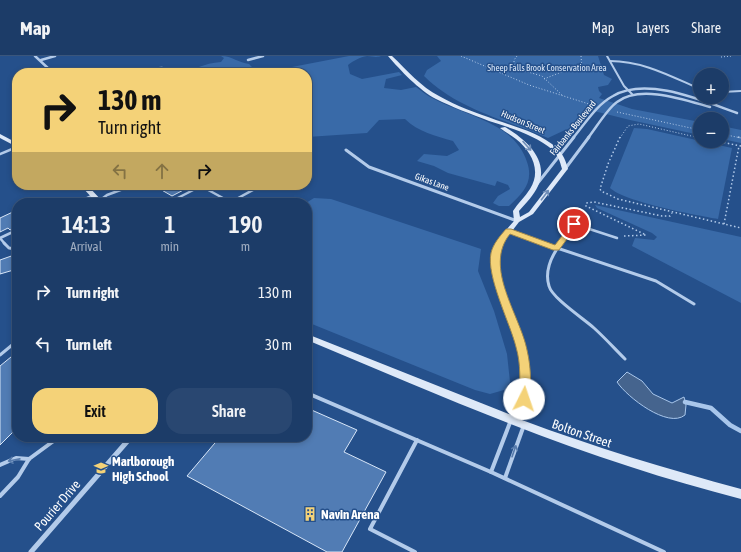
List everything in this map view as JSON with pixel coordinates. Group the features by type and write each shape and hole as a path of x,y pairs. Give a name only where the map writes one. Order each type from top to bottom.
{"street":[{"path":"35,56 41,60 46,68"},
{"path":"41,60 55,56"},
{"path":"248,60 264,56"},
{"name":"Hudson Street","path":"390,56 430,93 483,117 537,138 561,155"},
{"path":"628,90 656,90 681,94 737,114"},
{"name":"Fairbanks Boulevard","path":"536,185 599,107 611,96 628,90"},
{"path":"633,95 667,96 741,115"},
{"name":"Fairbanks Boulevard","path":"565,169 619,100 633,95"},
{"name":"Hudson Street","path":"483,117 511,132 530,150 538,168 536,185"},
{"path":"0,136 12,143"},
{"name":"Gikas Lane","path":"346,150 369,167 517,221"},
{"path":"517,422 526,387 524,361 518,336 501,291 495,261 498,246 508,231 517,221 531,214 565,169 564,159 561,155"},
{"path":"517,221 516,211 536,185"},
{"path":"88,190 97,198"},
{"name":"Bolton Street","path":"312,339 517,422 635,465 741,494"},
{"name":"Pourier Drive","path":"31,552 128,442"}],"lane":[{"path":"607,56 628,90 633,95"},
{"path":"610,61 626,61 648,66 693,85"},
{"path":"729,92 741,91"},
{"path":"0,154 12,148"},
{"path":"104,198 107,195 120,190"},
{"path":"178,198 193,190"},
{"path":"208,190 222,198"},
{"path":"240,198 253,190"},
{"path":"87,198 94,195"},
{"path":"617,238 574,224 556,248 548,271 549,287 560,300 594,328 625,359"},
{"path":"508,231 656,281 694,304"},
{"path":"12,232 0,238 9,248 12,248"},
{"path":"0,355 12,345"},
{"path":"312,395 505,478 664,552"},
{"path":"491,472 517,422"},
{"path":"505,478 517,422"},
{"path":"415,552 370,529 417,440"},
{"path":"0,496 18,477 29,459 52,442"},
{"path":"0,465 16,458 29,459"}],"path":[{"path":"461,56 492,70 565,98 599,107"},
{"path":"517,56 514,60 514,68 536,74 550,83 553,89 565,98"},
{"path":"544,79 563,71 582,68 581,56"},
{"path":"722,57 732,56"},
{"path":"610,110 693,128"},
{"path":"693,136 639,124 628,126 621,135 605,170 601,191 618,198 741,228"},
{"path":"729,135 741,138"},
{"path":"724,224 740,146 729,144"},
{"path":"617,238 629,234 646,235 586,206 586,203 594,202 662,216 670,216 672,212"}],"green space":[{"path":"221,56 229,57 249,64 253,68 196,68 221,62 224,58"},
{"path":"349,56 367,56 357,59 348,65 350,74 362,79 399,72 402,75 386,79 384,88 401,90 416,87 431,98 501,129 512,138 521,149 529,169 528,181 523,192 509,206 499,206 493,203 498,196 510,189 508,185 497,181 495,186 448,173 434,166 417,161 424,154 447,156 459,150 453,141 421,130 405,119 379,120 367,133 312,137 312,68 287,68"},
{"name":"Sheep Falls Brook Conservation Area","path":"437,56 598,56 604,75 612,79 608,85 598,87 602,94 599,98 632,109 693,121 693,134 590,110 578,126 548,138 483,113 451,97 437,87 424,76 427,70 441,61"},
{"path":"729,127 741,130 741,143 729,140"},
{"path":"634,128 647,129 693,139 693,148 732,148 718,219 645,203 618,193 610,188"},
{"path":"314,198 331,199 481,249 478,271 494,311 507,354 510,382 504,390 490,394 475,390 312,324 312,199"},
{"path":"595,205 741,237 741,303 632,246 635,238 654,240 657,237 652,233 597,208"}],"shaded area":[{"path":"627,372 642,381 653,394 672,403 684,397 686,405 685,415 678,418 669,418 659,415 638,403 617,382"}],"building":[{"path":"162,190 183,190 172,196"},
{"path":"12,212 12,229 10,230 8,228 0,232 0,218"},
{"path":"12,256 12,270 0,274 0,260"},
{"path":"12,356 12,433 0,445 0,366"},
{"name":"Navin Arena","path":"312,410 357,430 344,452 386,472 342,552 327,552 187,476 216,442 312,442"}],"waterway":[{"path":"685,402 711,408 730,425 741,431"}],"place":[{"name":"Marlborough High School","path":"101,468"},
{"name":"Navin Arena","path":"310,514"}],"route":[{"path":"524,399 526,374 522,349 497,279 495,253 508,231 556,248 574,224"}]}
